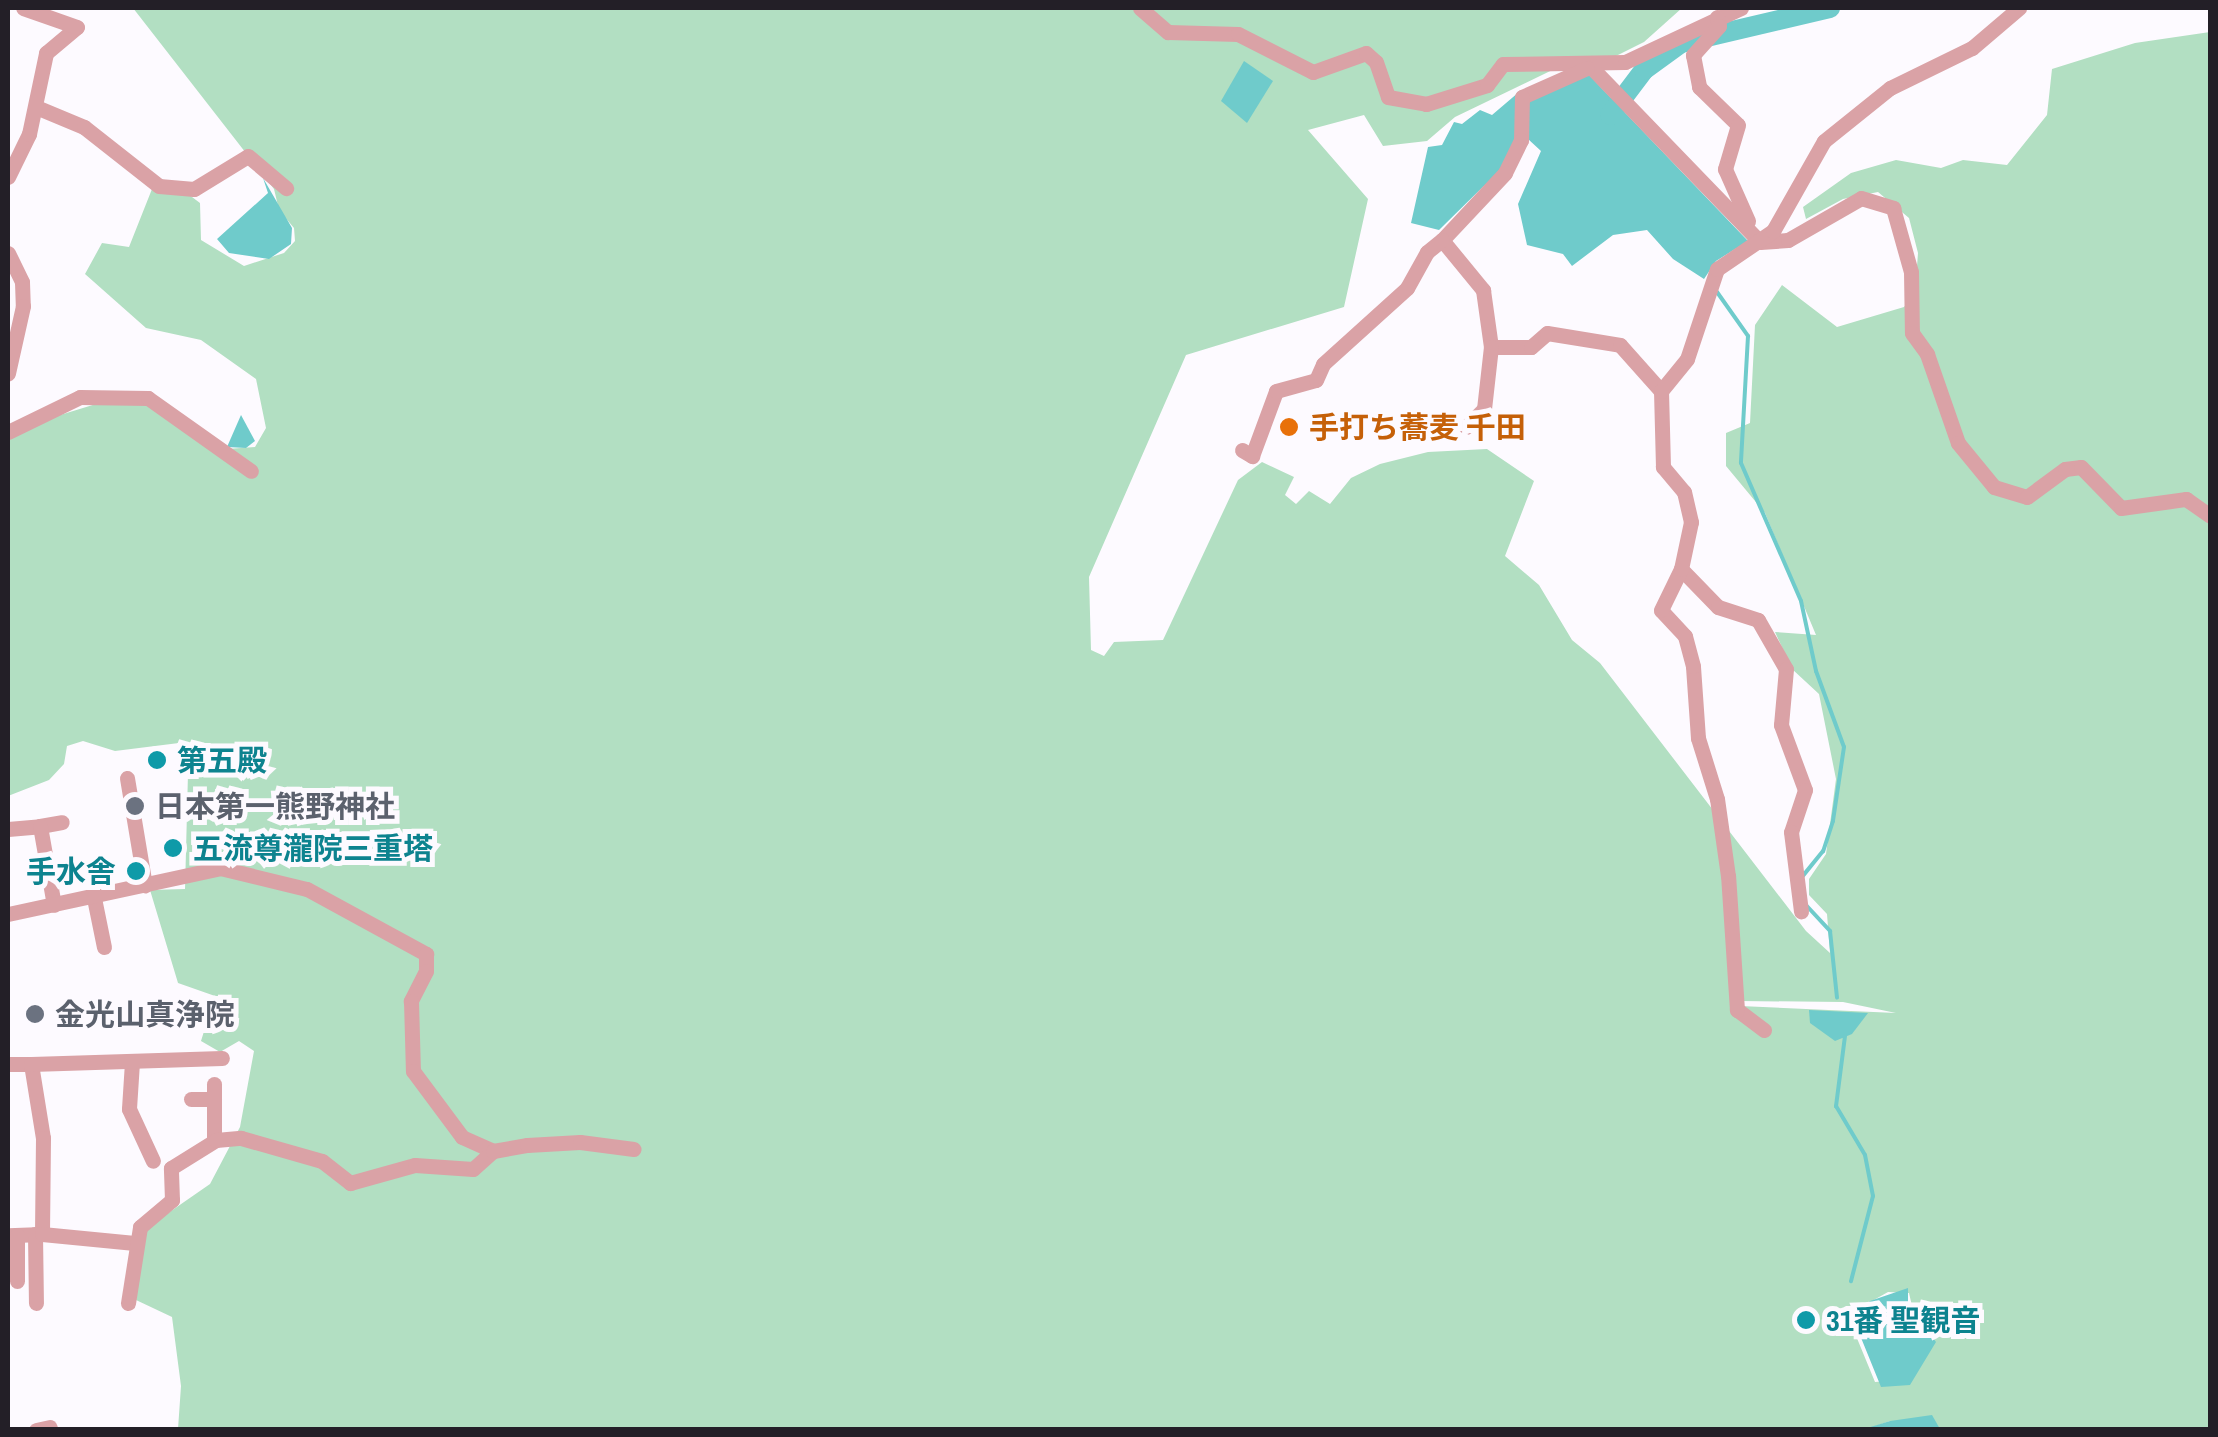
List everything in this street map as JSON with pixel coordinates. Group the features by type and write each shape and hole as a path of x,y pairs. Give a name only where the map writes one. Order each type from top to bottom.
{"street":[{"path":"8,177 36,107 46,53 77,27 23,8"},
{"path":"1140,8 1168,32 1238,34 1313,72 1366,53 1388,97 1402,104 1448,101 1487,84 1503,64 1591,67 1625,62 1740,8"},
{"path":"1764,1030 1737,1010 1728,876 1716,799 1698,738 1693,666 1685,636 1661,610 1681,569 1690,511 1663,467 1662,391 1687,359 1709,283 1724,262 1760,242 1792,207 1824,141 1890,88 1972,48 2019,8"},
{"path":"1717,18 1719,26 1693,55 1699,87 1738,125 1726,178 1760,242"},
{"path":"1242,450 1252,456 1276,390 1316,380 1324,364 1407,288 1427,252 1505,173 1521,140 1522,97 1591,67"},
{"path":"1591,67 1760,242"},
{"path":"36,107 84,126 159,186 194,189 248,156 286,188"},
{"path":"1760,242 1788,240 1842,204 1877,198 1902,222 1912,333 1927,354 1958,443 1994,487 2027,497 2065,469 2081,467 2121,508 2186,499 2210,516"},
{"path":"1442,240 1483,290 1491,347 1484,409 1466,426"},
{"path":"8,253 22,282 22,306 8,373"},
{"path":"1491,347 1532,347 1548,333 1620,345 1662,391"},
{"path":"8,432 80,397 148,398 250,471"},
{"path":"1681,569 1718,607 1758,620 1786,669 1781,726 1805,790 1792,832 1801,911"},
{"path":"127,778 145,884"},
{"path":"8,829 62,822"},
{"path":"40,826 54,905"},
{"path":"8,914 236,867 307,889 426,954 426,971 412,1001 412,1071 462,1137 493,1150 580,1142 634,1149"},
{"path":"94,898 104,946"},
{"path":"8,1064 222,1058"},
{"path":"132,1062 129,1109 153,1160"},
{"path":"31,1064 43,1138 36,1303"},
{"path":"191,1099 214,1092 214,1140"},
{"path":"128,1302 140,1226 172,1200 170,1168 214,1140 241,1138 322,1161 350,1184 416,1164 473,1169 493,1150"},
{"path":"17,1281 12,1235 85,1232 135,1243"}],"green space":[{"path":"133,8 1682,8 1644,42 1612,58 1575,59 1455,117 1427,141 1383,146 1364,115 1308,130 1368,199 1344,307 1186,355 1089,577 1091,650 1104,656 1114,642 1163,640 1238,480 1262,462 1294,477 1285,495 1296,504 1309,491 1330,504 1351,478 1380,464 1428,452 1487,449 1534,481 1505,556 1539,585 1572,640 1600,663 1806,931 1830,953 1827,914 1809,895 1809,879 1826,854 1836,779 1819,694 1792,669 1775,632 1816,635 1765,513 1726,466 1726,433 1750,423 1755,325 1782,285 1837,327 1904,307 1915,293 1918,253 1909,218 1878,192 1843,199 1806,219 1803,207 1851,173 1896,160 1941,168 1963,160 2007,165 2047,115 2052,69 2135,43 2210,32 2210,1429 1940,1429 1890,1421 1864,1430 178,1429 181,1386 172,1317 136,1300 140,1246 148,1227 210,1184 240,1127 254,1051 239,1041 220,1052 201,1041 215,996 178,983 150,890 185,889 188,773 179,743 115,751 83,741 67,746 64,764 49,780 8,796 8,438 21,427 96,404 150,404 227,449 255,447 266,428 256,379 201,340 146,328 85,274 102,243 129,247 152,189 188,194 200,203 201,240 244,266 284,253 295,241 294,228 279,210 274,189","holes":["1740,1001 1843,1002 1896,1013 1740,1006","1888,1292 1909,1293 1915,1319 1935,1337 1913,1379 1875,1382 1854,1331 1856,1310"]}],"water":[{"path":"1244,61 1273,81 1247,123 1221,101"},
{"path":"1589,75 1748,241 1716,261 1704,279 1673,259 1647,230 1613,235 1572,266 1563,254 1527,245 1518,204 1541,151 1528,139 1527,97"},
{"path":"1519,92 1516,142 1500,170 1439,230 1411,223 1428,147 1442,145 1454,122 1462,124 1480,110 1492,115"},
{"path":"263,178 292,228 291,244 269,259 229,253 217,239 268,193"},
{"path":"241,415 255,441 246,448 227,447"},
{"path":"1809,1010 1868,1013 1852,1034 1835,1041 1810,1023"},
{"path":"1908,1288 1908,1305 1936,1342 1910,1385 1881,1387 1853,1318 1870,1301"},
{"path":"1932,1415 1940,1429 1864,1429 1890,1421"}],"waterway":[{"path":"1610,115 1644,70 1681,43 1830,8"},
{"path":"1717,292 1748,336 1741,463 1801,601 1816,671 1844,747 1833,821 1823,851 1803,876"},
{"path":"1805,904 1830,931 1837,998"},
{"path":"1845,1036 1836,1106 1865,1155 1873,1196 1851,1281"}],"place":[{"name":"手打ち蕎麦 千田","path":"1289,427"},
{"name":"第五殿","path":"157,760"},
{"name":"日本第一熊野神社","path":"135,806"},
{"name":"五流尊瀧院三重塔","path":"173,848"},
{"name":"手水舎","path":"136,871"},
{"name":"金光山真浄院","path":"35,1014"},
{"name":"31番 聖観音","path":"1806,1320"}]}
